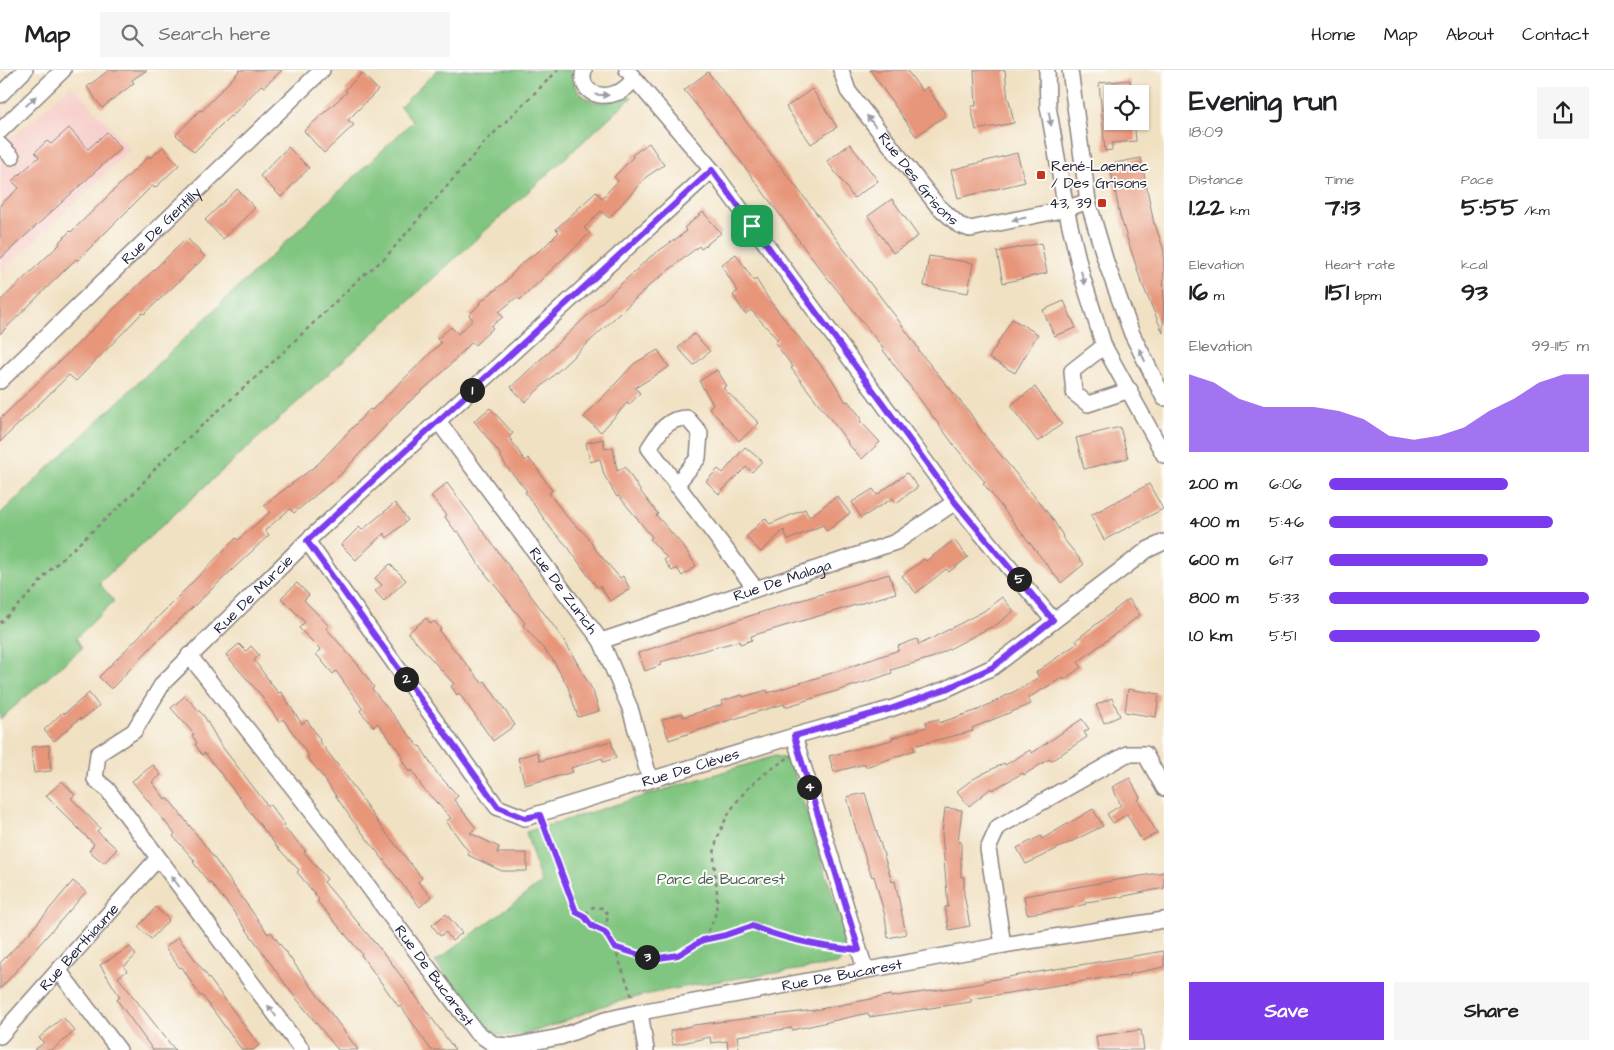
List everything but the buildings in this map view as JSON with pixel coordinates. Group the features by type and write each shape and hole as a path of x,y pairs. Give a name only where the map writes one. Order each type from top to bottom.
{"street":[{"path":"0,95 25,70"},
{"path":"0,131 63,70"},
{"name":"Rue De Gentilly","path":"0,382 322,70"},
{"path":"584,70 583,82 587,90 594,94 614,94 624,90 631,74 712,170 955,502 1053,620"},
{"name":"Rue Des Grisons","path":"841,70 848,91 872,123 938,205 959,225 970,229 1066,208 1088,201"},
{"path":"1047,70 1048,106 1066,208 1082,276 1104,346 1130,390 1164,455"},
{"path":"1070,70 1088,201 1106,262 1132,334 1164,398"},
{"path":"0,145 12,157"},
{"name":"Rue De Murcie","path":"302,1050 107,789 95,778 95,762 98,754 105,747 134,731 163,683 189,655 307,541 712,170"},
{"path":"1104,346 1072,371 1074,393 1088,404 1130,390"},
{"name":"Rue De Zurich","path":"438,421 601,641 630,708 650,780"},
{"path":"676,485 755,588"},
{"name":"Rue De Malaga","path":"601,641 896,542 955,502"},
{"name":"Rue De Clèves","path":"307,541 498,807 525,818 540,815 794,736 890,709 946,689 993,667 1147,550 1164,542"},
{"name":"Rue De Bucarest","path":"189,655 334,840 476,1032 495,1045 512,1046 560,1037 605,1020 640,1012 865,969 1164,920"},
{"path":"794,736 865,969"},
{"path":"1003,945 988,850 998,827 1127,754 1145,754 1164,788"},
{"name":"Rue Berthiaume","path":"0,1036 158,858"},
{"path":"59,971 119,1050"},
{"path":"640,1012 646,1050"}],"path":[{"path":"0,623 29,595 51,569 134,493 160,463 385,258 484,143 557,71"},
{"path":"703,940 714,919 717,903 713,853 725,822 749,785 799,753"},
{"path":"540,815 576,912 584,916 592,926 605,932 614,947 640,1012"},
{"path":"584,916 593,907 603,908 608,914 605,932"},
{"path":"614,947 653,959 678,955 703,940 726,935 752,926 777,936 824,947 859,950"}],"shaded area":[{"path":"71,85 131,149 0,274 0,149"}],"green space":[{"path":"437,70 572,70 572,77 577,89 586,98 605,102 625,96 632,97 99,583 114,601 76,638 82,648 0,719 0,514 413,121 400,107"},
{"name":"Parc de Bucarest","path":"775,756 787,759 791,764 849,946 843,959 837,964 722,981 637,997 597,1008 537,1031 508,1036 496,1034 482,1023 435,962 541,883 526,832"}],"place":[{"name":"René-Laennec / Des Grisons","path":"1041,175"},
{"name":"43, 39","path":"1102,203"}],"route":[{"path":"712,170 752,226 955,502 1053,620 993,667 946,689 890,709 794,736 859,950 824,947 777,936 752,926 726,935 703,940 678,955 653,959 614,947 605,932 599,931 584,916 576,912 540,815 525,818 498,807 307,541 712,170"}]}
